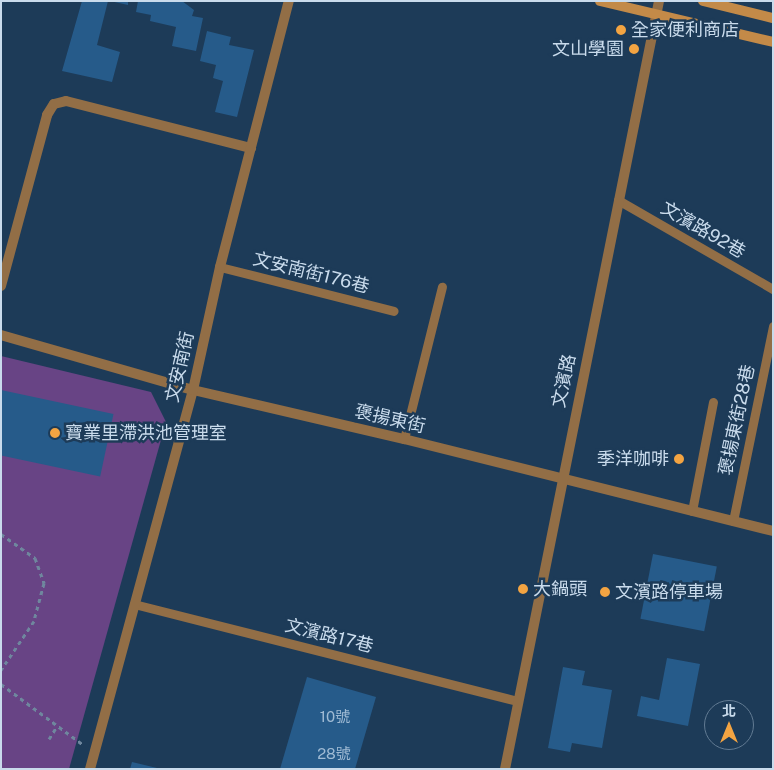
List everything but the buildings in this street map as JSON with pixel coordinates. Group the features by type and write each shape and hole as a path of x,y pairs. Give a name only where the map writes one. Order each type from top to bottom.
{"street":[{"name":"文安南街","path":"90,769 193,390 220,267 289,1"},
{"path":"600,1 773,42"},
{"name":"文濱路","path":"505,769 516,701 659,1"},
{"path":"703,1 773,18"},
{"path":"1,286 47,115 54,104 66,101 251,148"},
{"name":"褒揚東街","path":"1,336 193,390 404,438 773,531"}],"lane":[{"name":"文濱路92巷","path":"618,200 773,289"},
{"name":"文安南街176巷","path":"220,267 394,311"},
{"path":"404,438 442,287"},
{"name":"褒揚東街28巷","path":"733,521 773,326"},
{"path":"692,511 713,402"},
{"name":"文濱路17巷","path":"134,604 516,701"}],"path":[{"path":"1,534 35,558 44,583 34,621 1,670"},
{"path":"1,684 82,744"},
{"path":"48,739 57,726"}],"shaded area":[{"path":"1,356 151,392 166,422 69,769 1,769"}],"place":[{"name":"全家便利商店","path":"621,30"},
{"name":"文山學園","path":"634,49"},
{"name":"寶業里滯洪池管理室","path":"55,433"},
{"name":"季洋咖啡","path":"679,459"},
{"name":"大鍋頭","path":"523,589"},
{"name":"文濱路停車場","path":"605,592"}]}
